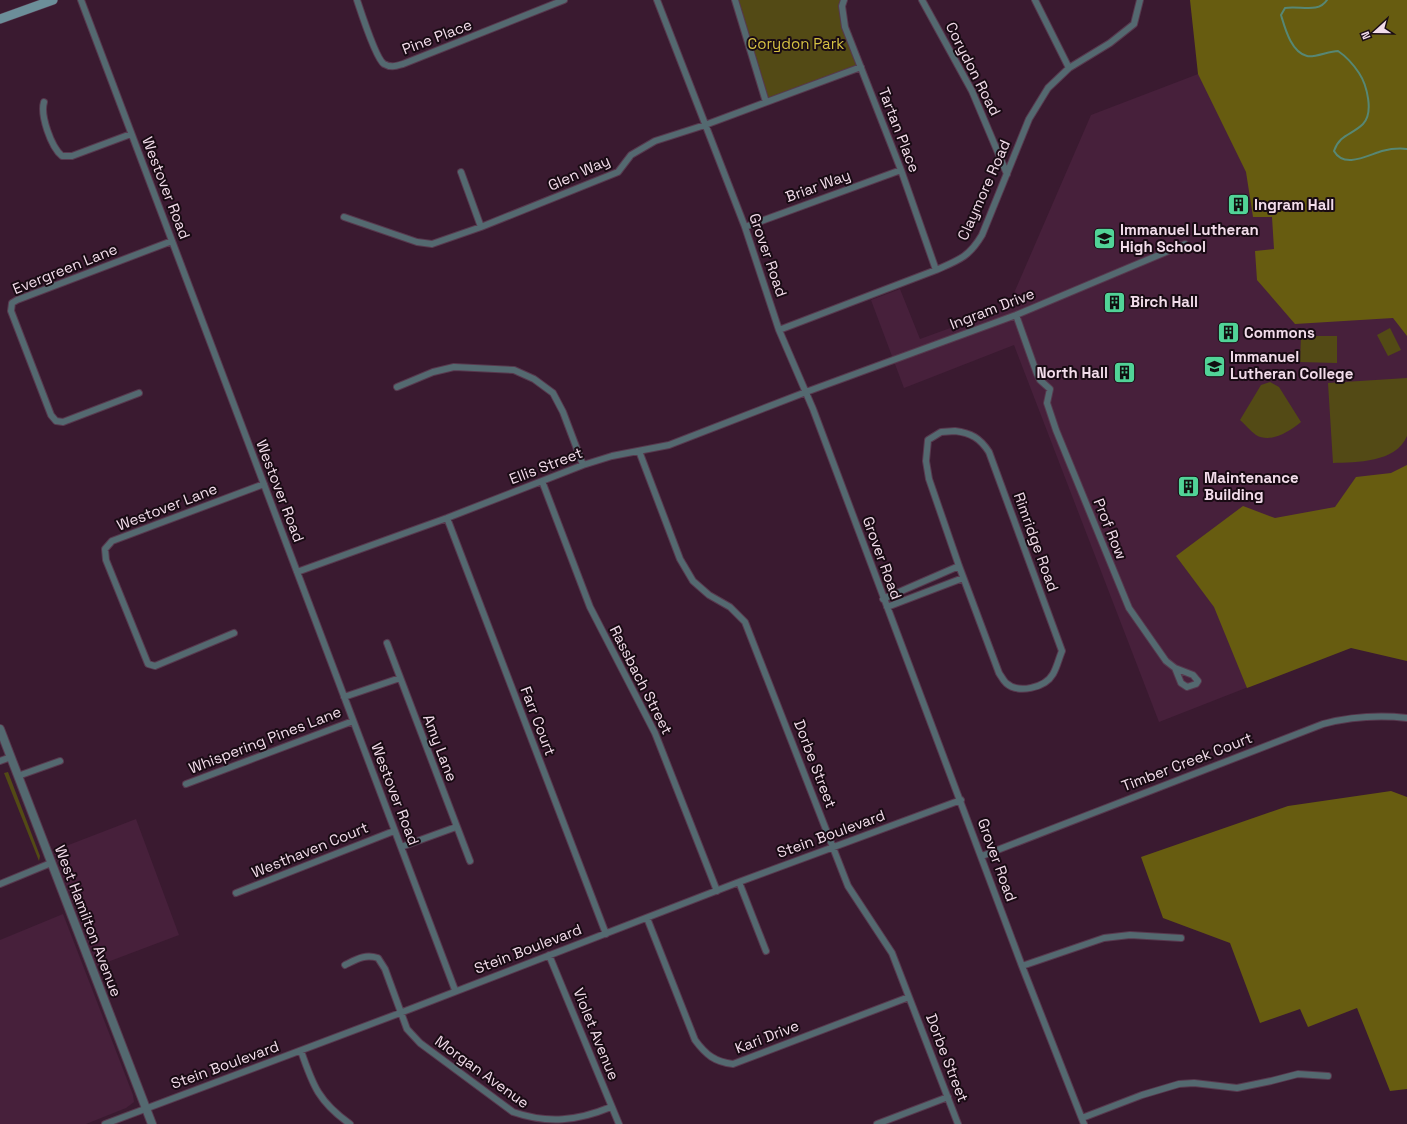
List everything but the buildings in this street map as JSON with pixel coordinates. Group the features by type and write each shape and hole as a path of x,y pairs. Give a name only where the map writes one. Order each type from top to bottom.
{"main road":[{"path":"0,19 53,0"}],"street":[{"name":"Westover Road","path":"81,0 455,990"},
{"name":"Pine Place","path":"357,0 377,54 383,63 393,67 564,0"},
{"name":"Grover Road","path":"657,0 745,226 779,330 806,392 883,599 961,800 1022,966 1083,1121"},
{"path":"735,0 766,102"},
{"name":"Tartan Place","path":"844,0 842,6 845,27 901,170 936,270"},
{"name":"Corydon Road","path":"922,0 972,91 1007,174"},
{"path":"1035,0 1069,68"},
{"name":"Claymore Road","path":"779,330 936,270 958,260 973,250 982,235 1029,119 1048,88 1069,68 1110,43 1134,24 1140,0"},
{"name":"Glen Way","path":"344,217 417,242 432,244 481,227 618,172 631,155 655,140 706,125 861,67"},
{"path":"44,102 42,108 43,116 54,147 62,156 72,156 132,134"},
{"name":"Briar Way","path":"745,226 901,170"},
{"path":"461,172 481,227"},
{"name":"Evergreen Lane","path":"139,393 63,422 56,421 52,415 11,311 12,304 17,300 172,241"},
{"name":"Ingram Drive","path":"806,392 1016,315 1185,244"},
{"name":"Prof Row","path":"1016,315 1037,374 1040,380 1050,389 1047,403 1056,430 1129,608 1166,661 1175,668"},
{"path":"397,387 433,372 454,367 514,370 534,379 553,393 572,432 583,465"},
{"name":"Ellis Street","path":"297,572 447,518 583,465 612,456 669,445 806,392"},
{"name":"Rimridge Road","path":"940,432 968,433 982,442 989,452 1062,651 1053,675 1042,683 1028,689 1016,688 1006,683 999,673 963,578 926,461 928,440 940,432"},
{"name":"Dorbe Street","path":"639,451 680,559 693,581 709,595 730,607 745,622 848,886 892,953 958,1124"},
{"name":"Rassbach Street","path":"542,481 590,607 655,733 717,891"},
{"name":"Westover Lane","path":"234,634 155,666 148,664 106,560 105,549 112,541 264,484"},
{"name":"Farr Court","path":"447,518 606,934"},
{"path":"883,599 958,566"},
{"path":"887,607 963,578"},
{"name":"Amy Lane","path":"387,643 470,861"},
{"path":"344,697 400,678"},
{"name":"Timber Creek Court","path":"982,856 1323,724 1361,718 1407,718"},
{"name":"Whispering Pines Lane","path":"186,784 353,721"},
{"name":"West Hamilton Avenue","path":"0,729 152,1124"},
{"path":"0,761 11,757"},
{"path":"18,776 60,761"},
{"name":"Stein Boulevard","path":"105,1124 301,1051 455,990 606,934 739,882 961,800"},
{"path":"401,848 456,827"},
{"name":"Westhaven Court","path":"236,893 394,830"},
{"path":"0,884 51,863"},
{"path":"739,882 766,951"},
{"name":"Kari Drive","path":"647,918 696,1040 708,1056 723,1063 734,1064 909,997"},
{"path":"1022,966 1104,938 1130,935 1181,938"},
{"name":"Morgan Avenue","path":"345,965 360,957 370,955 378,958 384,969 407,1029 420,1043 524,1119 546,1123 567,1122 578,1120 611,1107"},
{"name":"Violet Avenue","path":"549,955 619,1124"},
{"path":"301,1051 311,1080 320,1096 333,1112 350,1124"},
{"path":"1083,1121 1142,1095 1179,1084 1194,1083 1237,1088 1271,1082 1298,1074 1328,1076"},
{"path":"877,1124 948,1097"}],"shaded area":[{"path":"1190,0 1407,0 1407,336 1393,318 1295,324 1257,280 1255,251 1274,249 1272,217 1253,217 1246,172 1198,74"},
{"name":"Immanuel Lutheran College","path":"1392,0 1407,0 1407,625 1159,722 1014,345 904,388 871,300 900,289 920,339 1008,307 1091,115"},
{"path":"1407,465 1407,661 1351,648 1247,688 1214,607 1176,556 1243,506 1275,518 1335,507 1356,477 1391,473"},
{"path":"1391,791 1407,797 1407,1089 1390,1091 1357,1008 1308,1027 1300,1009 1260,1023 1230,943 1163,918 1141,857 1288,806"},
{"path":"136,819 179,935 97,966 53,851"},
{"path":"63,914 133,1095 134,1102 126,1108 86,1124 0,1124 0,940"}],"green space":[{"name":"Corydon Park","path":"735,0 844,0 845,27 861,67 766,102"},
{"path":"1390,328 1401,350 1388,356 1377,335"},
{"path":"1301,336 1337,336 1337,363 1300,362"},
{"path":"1407,378 1407,436 1402,445 1385,456 1374,459 1333,463 1328,383"},
{"path":"1270,382 1279,387 1301,422 1280,435 1268,438 1256,435 1240,420 1261,385"},
{"path":"8,772 40,856 39,861 4,773"}],"waterway":[{"path":"1327,0 1319,7 1285,8 1281,15 1284,26 1293,45 1301,54 1310,56 1338,51 1347,58 1359,73 1365,84 1369,106 1366,119 1359,128 1343,138 1334,151 1338,156 1350,160 1363,158 1385,150 1407,149"}],"place":[{"name":"Ingram Hall","path":"1238,205"},
{"name":"Immanuel Lutheran High School","path":"1105,239"},
{"name":"Birch Hall","path":"1114,302"},
{"name":"Commons","path":"1229,333"},
{"name":"Immanuel Lutheran College","path":"1215,366"},
{"name":"North Hall","path":"1124,373"},
{"name":"Maintenance Building","path":"1188,487"}]}
